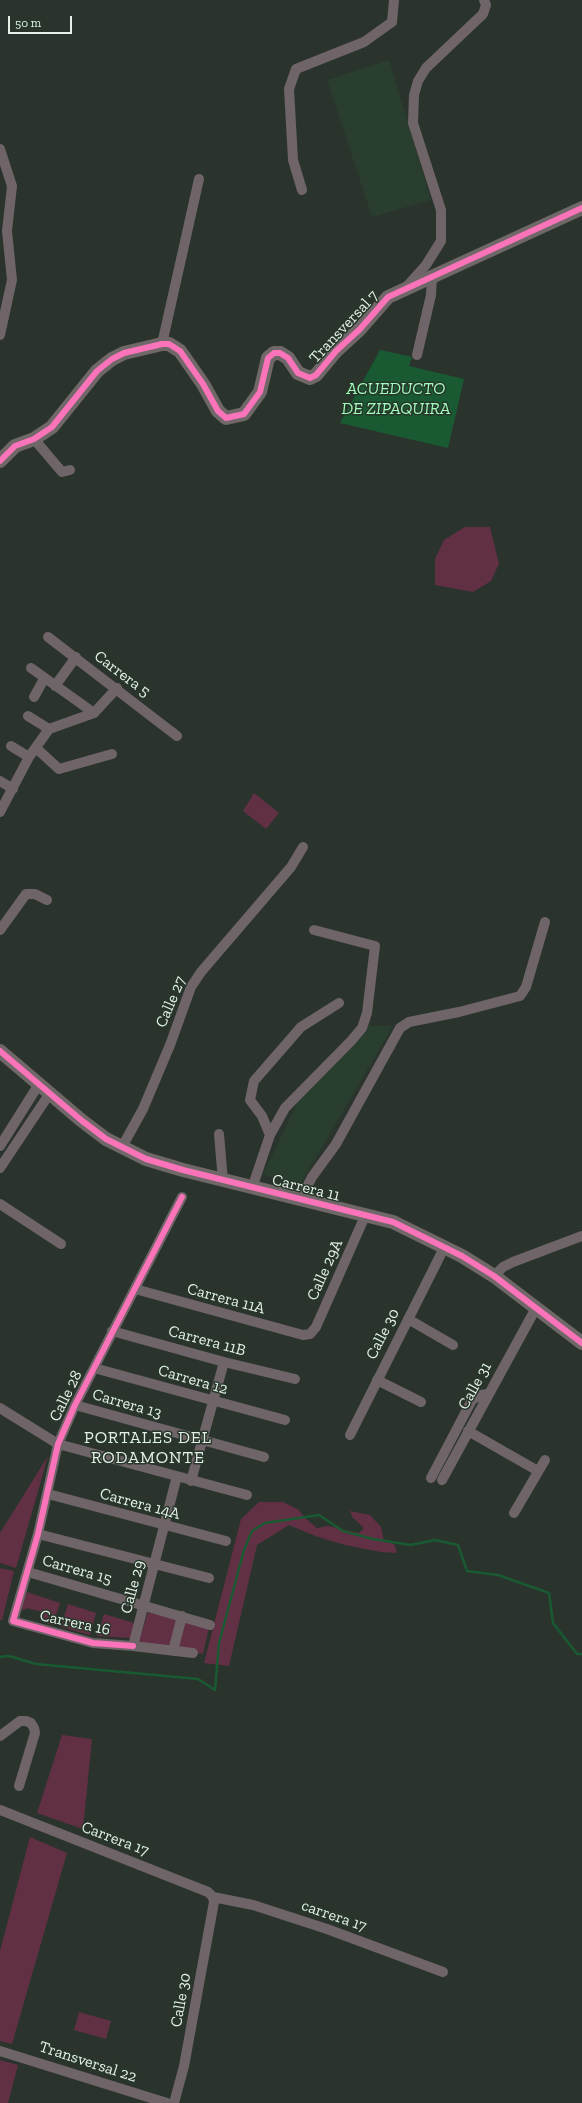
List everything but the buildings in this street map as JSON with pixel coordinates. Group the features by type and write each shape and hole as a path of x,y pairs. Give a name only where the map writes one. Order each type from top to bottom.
{"street":[{"path":"302,190 293,160 289,89 296,69 364,42 392,22 394,0"},
{"path":"407,287 426,265 441,241 441,210 413,123 414,95 418,81 426,68 483,14 486,5 484,0"},
{"path":"0,149 12,186 7,231 12,280 0,335"},
{"path":"0,461 15,446 34,439 52,427 97,371 112,359 124,353 162,344 199,179"},
{"name":"Transversal 7","path":"162,344 169,344 180,351 203,384 218,411 226,418 237,417 244,414 260,392 268,358 274,353 280,353 288,358 298,373 310,378 316,375 336,352 360,329 378,306 388,297 582,208"},
{"path":"417,355 431,295 432,278"},
{"path":"34,439 62,472 70,470"},
{"name":"Carrera 5","path":"48,637 117,688 177,736"},
{"path":"55,686 76,657"},
{"path":"31,668 44,679 94,713"},
{"path":"34,696 44,679"},
{"path":"0,812 13,790 29,757 49,729 94,713 117,688"},
{"path":"28,716 49,729"},
{"path":"11,746 29,757"},
{"path":"36,748 60,769 112,754"},
{"path":"0,780 13,790"},
{"name":"Calle 27","path":"122,1147 143,1109 170,1045 191,987 201,972 291,867 303,847"},
{"path":"0,930 26,894 35,894 47,900"},
{"path":"300,1200 312,1177 336,1144 400,1028 408,1022 459,1012 520,996 526,987 545,922"},
{"path":"252,1188 270,1135 284,1108 351,1041 362,1028 367,1013 375,946 314,930"},
{"path":"270,1135 262,1116 250,1100 254,1082 301,1027 339,1003"},
{"name":"Carrera 11","path":"0,1051 93,1129 122,1147 146,1159 223,1181 393,1222 494,1276 582,1343"},
{"path":"0,1146 39,1084"},
{"path":"0,1168 50,1093"},
{"path":"219,1134 223,1181"},
{"name":"Calle 28","path":"13,1621 38,1534 58,1444 74,1405 182,1197"},
{"path":"0,1204 61,1244"},
{"name":"Calle 29A","path":"310,1334 316,1328 365,1216"},
{"path":"494,1276 503,1267 513,1262 582,1236"},
{"name":"Calle 30","path":"350,1436 444,1248"},
{"name":"Carrera 11A","path":"135,1290 303,1335 310,1334"},
{"name":"Calle 31","path":"442,1480 536,1308"},
{"path":"408,1319 453,1345"},
{"name":"Carrera 11B","path":"112,1331 224,1362 295,1379"},
{"path":"191,1481 204,1440 224,1362"},
{"name":"Carrera 12","path":"94,1368 284,1420"},
{"path":"377,1380 421,1402"},
{"path":"431,1478 472,1400 480,1395 488,1394"},
{"name":"Carrera 13","path":"74,1405 264,1456"},
{"path":"0,1408 58,1444 247,1495"},
{"path":"468,1431 538,1471"},
{"path":"514,1513 545,1460"},
{"name":"Calle 29","path":"133,1646 177,1476"},
{"name":"Carrera 14A","path":"48,1494 164,1526 226,1540"},
{"path":"38,1534 210,1578"},
{"name":"Carrera 15","path":"28,1572 143,1604 210,1625"},
{"path":"173,1651 182,1616"},
{"name":"Carrera 16","path":"13,1621 93,1643 133,1646"},
{"path":"133,1646 193,1654"},
{"path":"0,1736 20,1721 31,1723 34,1728 35,1733 19,1786"},
{"name":"Carrera 17","path":"0,1810 208,1892 213,1900"},
{"name":"Calle 30","path":"174,2103 184,2066 213,1900"},
{"name":"carrera 17","path":"213,1900 253,1905 327,1929 443,1972"},
{"name":"Transversal 22","path":"0,2051 167,2103"}],"shaded area":[{"path":"389,60 431,200 372,217 327,80"},
{"path":"465,527 490,527 499,564 491,581 473,592 435,585 435,559 444,540"},
{"path":"254,793 279,813 266,829 243,811"},
{"path":"369,1026 393,1026 301,1183 263,1175 298,1101"},
{"path":"48,1456 16,1568 0,1563 0,1533"},
{"path":"259,1502 283,1502 299,1510 305,1518 317,1528 328,1526 359,1533 364,1528 353,1518 350,1511 370,1515 381,1527 384,1541 394,1544 397,1553 381,1552 345,1545 315,1536 289,1525 257,1545 229,1666 204,1663 241,1519"},
{"path":"0,1568 14,1571 2,1620 0,1620"},
{"path":"27,1592 60,1603 53,1625 40,1621 42,1612 27,1608 25,1610 21,1609"},
{"path":"68,1604 96,1613 90,1635 61,1627"},
{"path":"148,1612 177,1620 171,1649 138,1645"},
{"path":"104,1614 134,1623 131,1638 97,1636"},
{"path":"182,1620 209,1627 203,1654 175,1650"},
{"path":"62,1735 92,1739 83,1829 37,1813"},
{"path":"30,1837 67,1853 12,2044 0,2041 0,1951"},
{"path":"79,2012 111,2021 106,2039 74,2030"},
{"path":"0,2060 18,2065 8,2103 0,2103"}],"water":[{"name":"ACUEDUCTO DE ZIPAQUIRA","path":"380,350 412,357 409,366 464,379 448,448 340,423"}],"waterway":[{"path":"0,1657 9,1656 36,1664 198,1679 215,1690 219,1643 244,1550 252,1531 265,1523 319,1515 343,1531 373,1539 411,1545 435,1540 458,1545 467,1571 498,1575 549,1593 553,1623 577,1654 582,1654"}],"cycle path":[{"path":"0,461 15,446 34,439 52,427 97,371 112,359 124,353 162,344 169,344 180,351 203,384 218,411 226,418 244,414 260,392 268,358 274,353 280,353 288,358 298,373 310,378 316,375 336,351 360,329 388,297 582,208"},
{"path":"0,1051 81,1120 106,1139 146,1159 183,1170 393,1222 462,1256 494,1276 582,1343"},
{"path":"133,1646 93,1643 13,1621 38,1534 58,1444 75,1405 182,1197"}],"district":[{"name":"PORTALES DEL RODAMONTE","path":"148,1448"}]}
